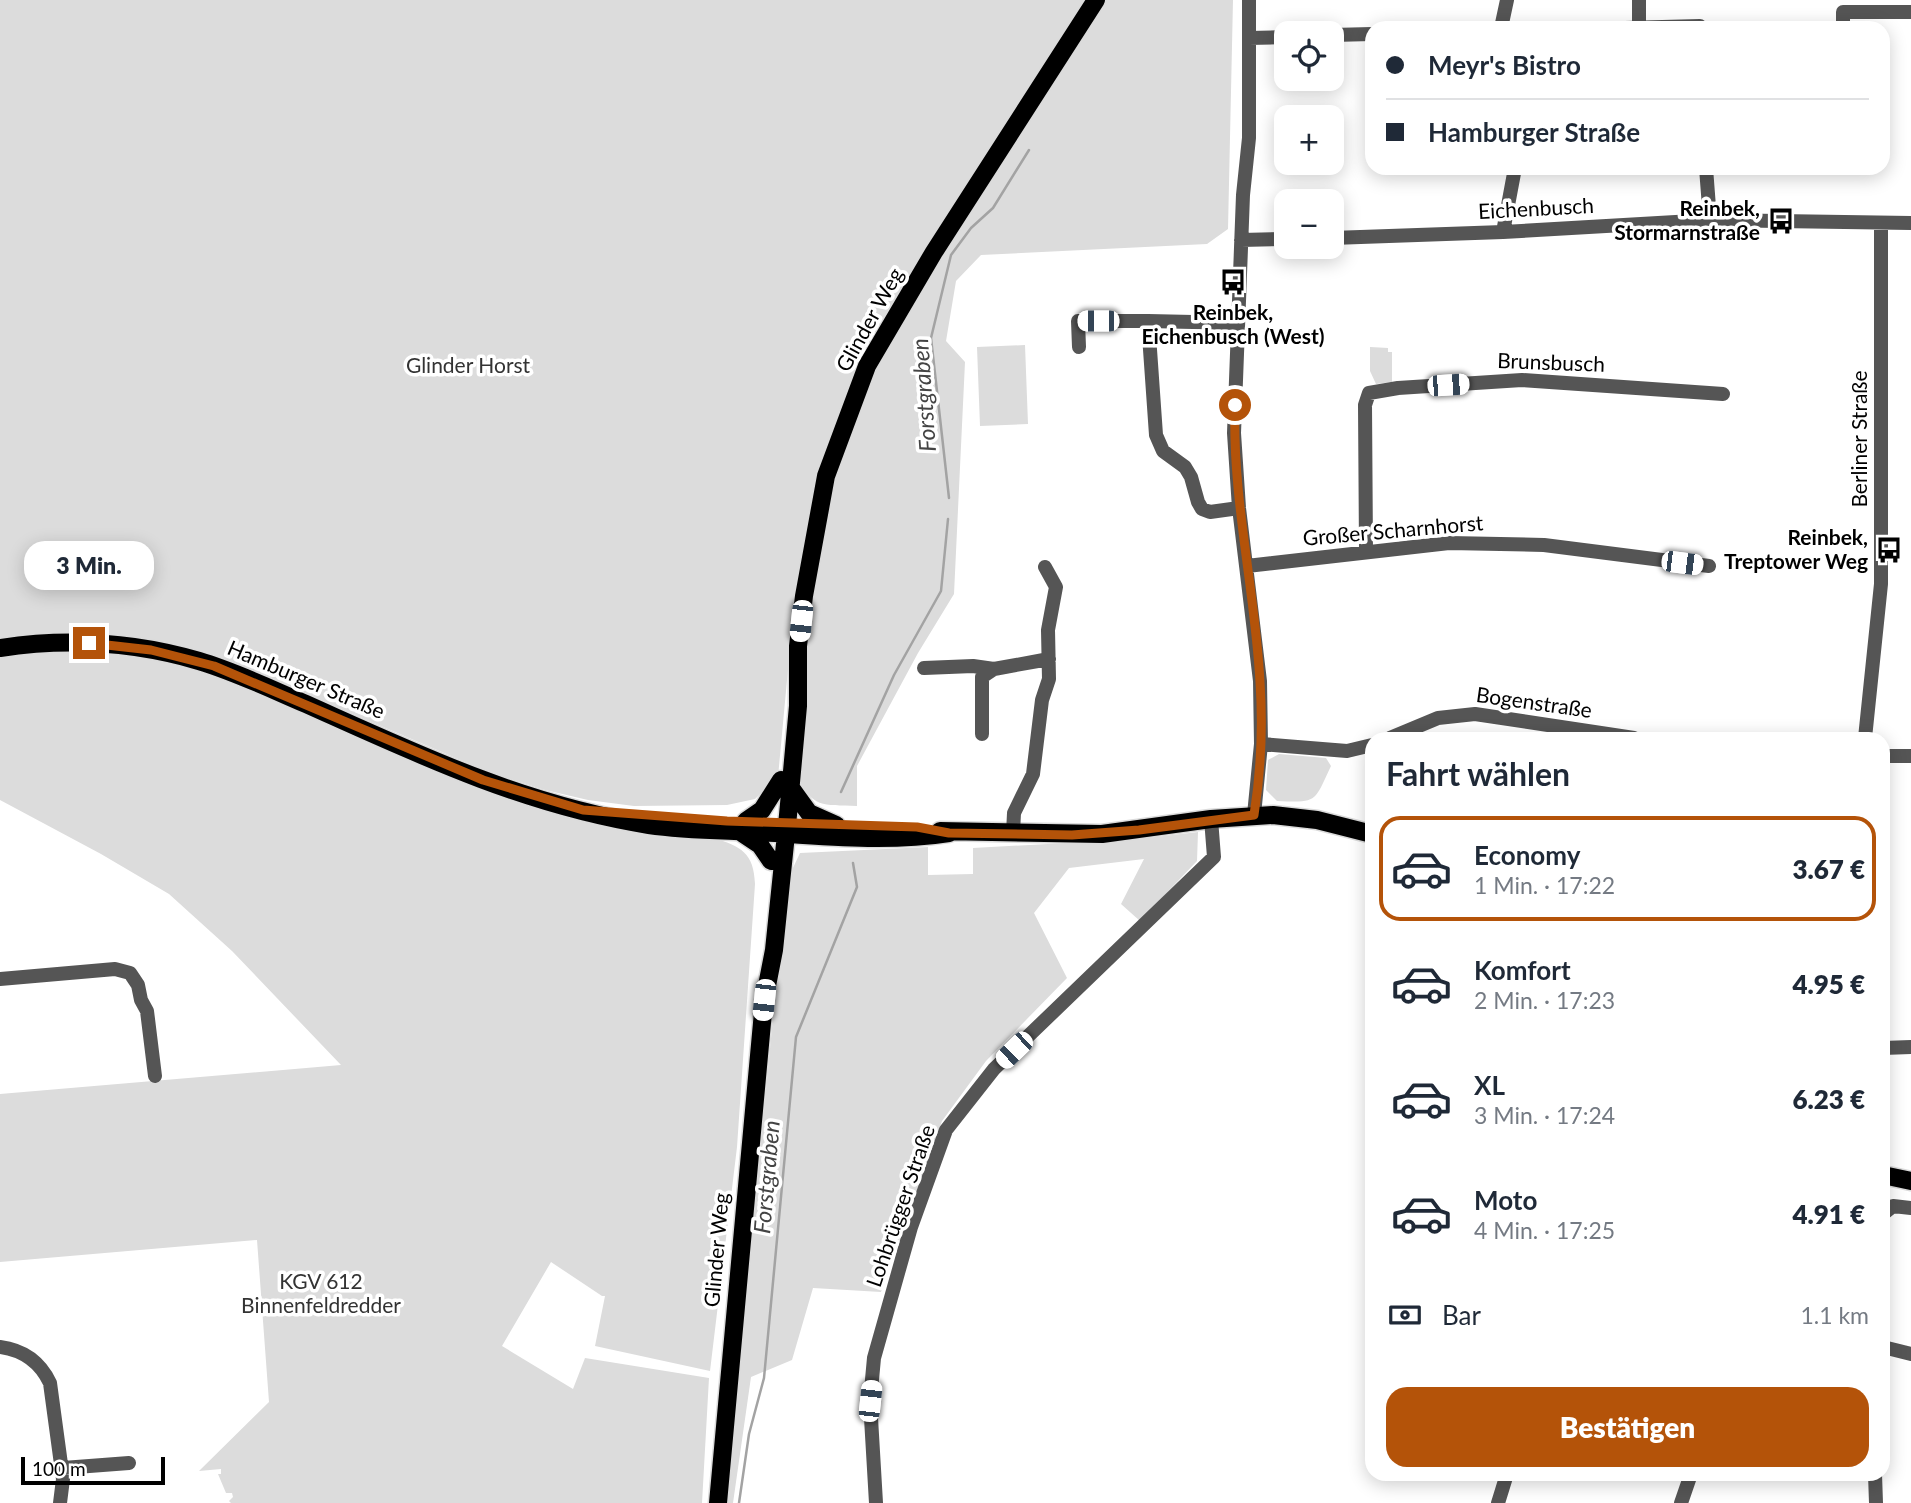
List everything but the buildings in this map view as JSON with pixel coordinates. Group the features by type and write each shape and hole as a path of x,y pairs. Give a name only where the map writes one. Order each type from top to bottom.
{"main road":[{"name":"Glinder Weg","path":"718,1503 764,1000 763,950 786,784 788,706 799,646 804,596 826,476 867,366 934,252 1096,0"},
{"name":"Hamburger Straße","path":"0,648 46,643 97,643 151,650 198,661 246,678 483,780 583,810 649,825 917,827 949,833"},
{"path":"817,835 776,864 743,826 786,784 809,813 836,825"},
{"name":"Hamburger Straße","path":"781,828 817,835 918,838 949,833 1102,834 1254,815 1317,820 1365,832"},
{"path":"1890,1176 1911,1181"}],"street":[{"path":"1249,0 1249,138 1241,240 1234,433 1239,508 1260,681 1261,744 1254,815"},
{"path":"1502,21 1507,0"},
{"path":"1639,0 1639,21"},
{"path":"1843,21 1843,12 1911,12"},
{"path":"1344,35 1365,34"},
{"path":"1249,38 1274,37"},
{"path":"1503,232 1514,175"},
{"path":"1707,175 1710,220"},
{"name":"Eichenbusch","path":"1344,237 1503,232 1710,220 1911,223"},
{"name":"Berliner Straße","path":"1866,732 1881,584 1881,223"},
{"path":"1241,240 1274,239"},
{"path":"1079,347 1078,321 1238,323"},
{"path":"1148,321 1153,408 1159,443 1163,451 1185,467 1202,509 1210,512 1239,508"},
{"name":"Brunsbusch","path":"1366,551 1365,405 1369,393 1398,388 1522,380 1723,394"},
{"name":"Großer Scharnhorst","path":"1247,566 1449,543 1544,545 1709,566"},
{"path":"1013,833 1014,813 1033,774 1042,700 1049,679 1048,630 1056,587 1045,567"},
{"path":"924,667 973,666 994,669 1049,659"},
{"path":"982,734 982,677 994,669"},
{"name":"Bogenstraße","path":"1404,732 1438,718 1475,714 1594,732"},
{"path":"1261,744 1347,751 1365,747"},
{"path":"1890,756 1911,756"},
{"name":"Lohbrügger Straße","path":"876,1503 870,1401 874,1358 911,1227 946,1130 994,1069 1214,857 1210,819"},
{"path":"0,979 115,969 130,973 135,979 147,1011 155,1076"},
{"path":"1890,1048 1911,1047"},
{"path":"1890,1208 1893,1206 1911,1208"},
{"path":"0,1347 28,1356 44,1371 49,1380 64,1479 60,1503"},
{"path":"1890,1349 1911,1354"},
{"path":"95,1465 104,1462 112,1454"},
{"path":"62,1468 129,1463"},
{"path":"1498,1503 1505,1481"},
{"path":"1681,1503 1688,1481"},
{"path":"1875,1481 1876,1503"}],"green space":[{"name":"Glinder Horst","path":"0,0 1086,0 927,248 818,474 795,594 778,777 755,799 727,805 634,806 588,800 491,773 245,668 152,641 104,635 54,634 0,640"},
{"path":"1106,0 1233,0 1228,229 1207,244 981,255 956,281 946,341 965,362 954,594 918,653 857,766 857,806 820,803 808,794 796,776 812,597 834,478 875,369 941,256"},
{"path":"1025,345 1028,424 980,426 977,347"},
{"path":"1370,347 1388,348 1388,352 1392,352 1392,382 1376,384 1370,371"},
{"name":"KGV 612 Binnenfeldredder","path":"53,650 103,651 189,667 242,684 434,768 713,838 731,844 749,858 755,884 737,1147 710,1371 595,1346 605,1296 551,1262 502,1346 573,1389 585,1358 709,1378 702,1503 231,1503 229,1501 233,1497 232,1493 226,1493 218,1474 221,1474 221,1469 199,1471 269,1402 257,1240 0,1262 0,1094 341,1065 232,951 169,894 0,800 0,656"},
{"path":"1279,754 1326,758 1331,766 1313,798 1277,801 1266,790 1268,760"},
{"path":"1198,832 1197,861 1140,921 1121,904 1144,859 1069,868 1034,913 1067,978 986,1061 942,1121 881,1292 813,1288 792,1360 751,1377 733,1503 726,1503 775,997 792,870 800,853 928,847 928,875 973,874 973,848 1138,839"}],"waterway":[{"name":"Forstgraben","path":"949,498 931,338 951,255 971,228 993,208 1029,150"},
{"name":"Forstgraben","path":"841,792 894,675 941,591 948,519"},
{"name":"Forstgraben","path":"739,1503 749,1434 764,1378 796,1037 857,887 853,863"}],"place":[{"name":"Reinbek, Stormarnstraße","path":"1781,221"},
{"name":"Reinbek, Eichenbusch (West)","path":"1233,282"},
{"name":"Reinbek, Treptower Weg","path":"1889,550"}],"route":[{"path":"89,643 151,650 214,666 483,780 583,810 727,821 917,827 949,833 1072,835 1139,830 1254,815 1262,713 1258,649 1239,508 1235,405"}]}
